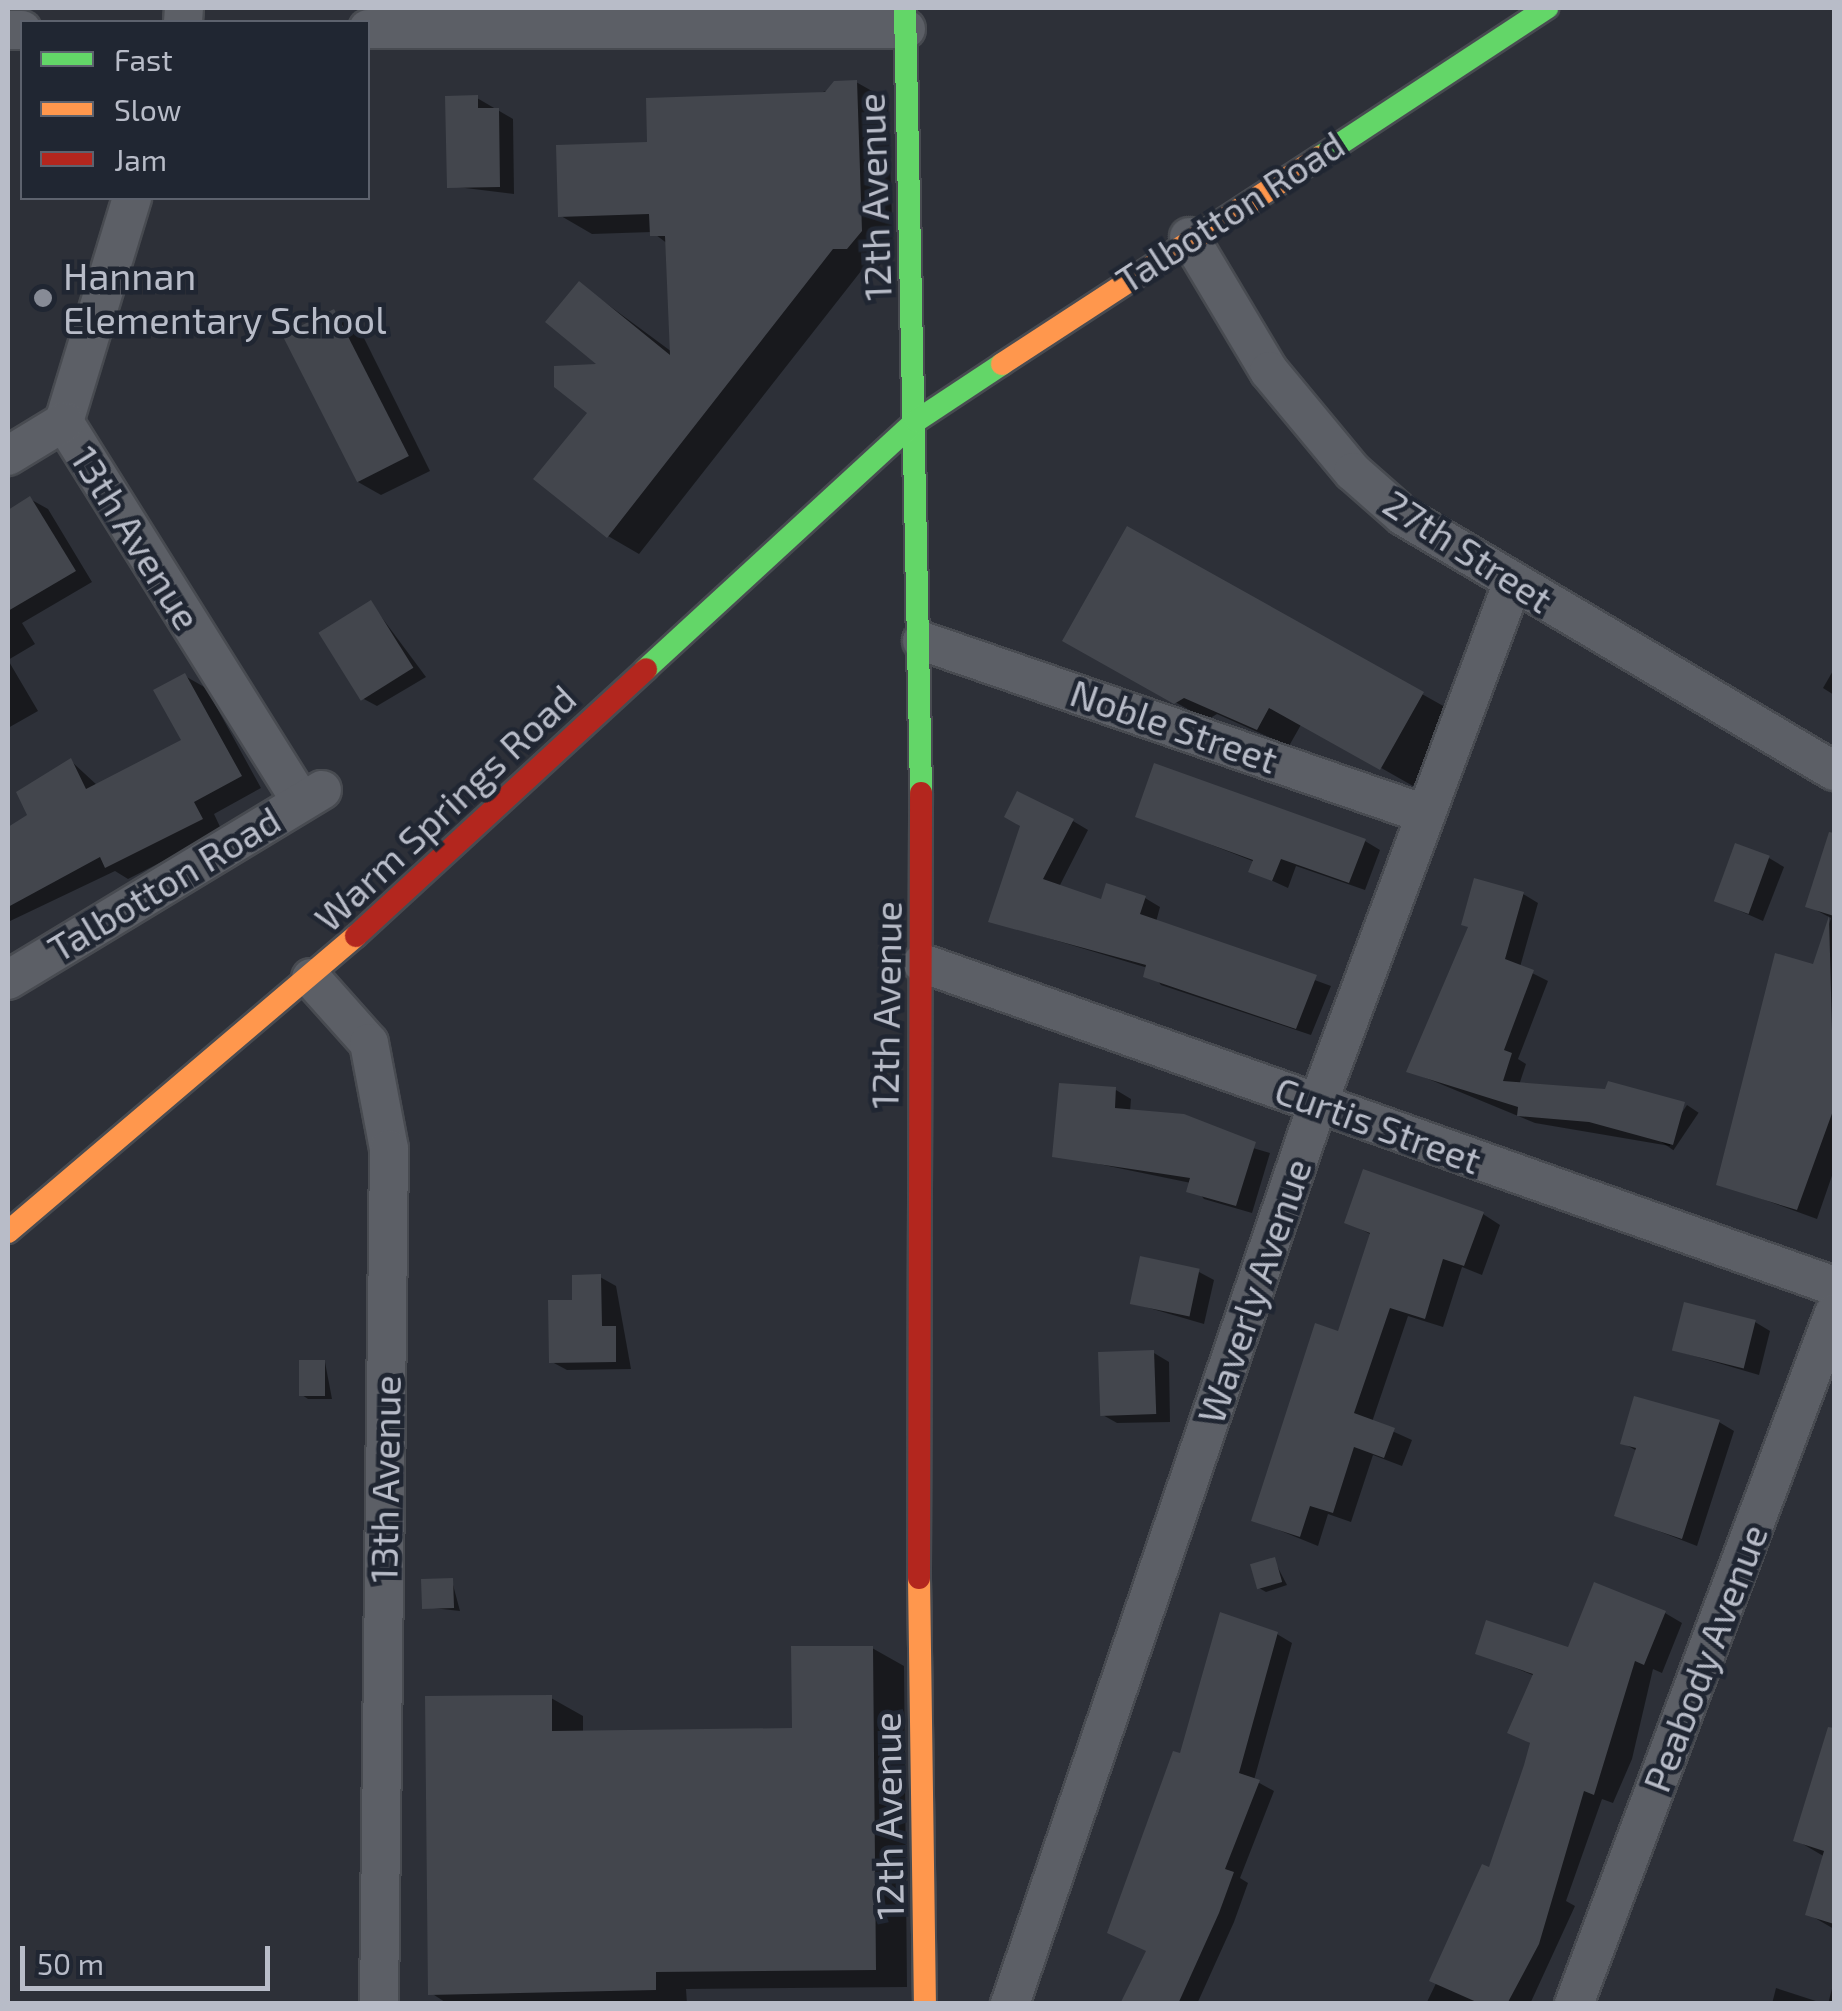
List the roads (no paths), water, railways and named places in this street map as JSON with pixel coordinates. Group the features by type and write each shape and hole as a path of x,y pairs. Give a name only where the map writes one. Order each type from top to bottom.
{"main road":[{"name":"Talbotton Road","path":"916,421 1189,236 1547,8"},
{"name":"12th Avenue","path":"906,18 922,641 916,1326 925,2004"},
{"name":"Warm Springs Road","path":"8,1232 311,978 916,421"}],"street":[{"path":"370,28 906,18"},
{"name":"13th Avenue","path":"131,200 64,422 311,796"},
{"name":"27th Street","path":"1189,236 1269,371 1352,472 1512,584 1834,771"},
{"path":"8,456 64,422"},
{"name":"Waverly Avenue","path":"1010,2004 1318,1104 1512,584"},
{"name":"Noble Street","path":"922,641 1425,814"},
{"name":"Talbotton Road","path":"8,980 311,796"},
{"name":"Curtis Street","path":"922,963 1834,1286"},
{"name":"13th Avenue","path":"311,978 370,1043 389,1149 379,2004"},
{"name":"Peabody Avenue","path":"1574,2004 1834,1313"}],"place":[{"name":"Hannan Elementary School","path":"43,298"}]}
